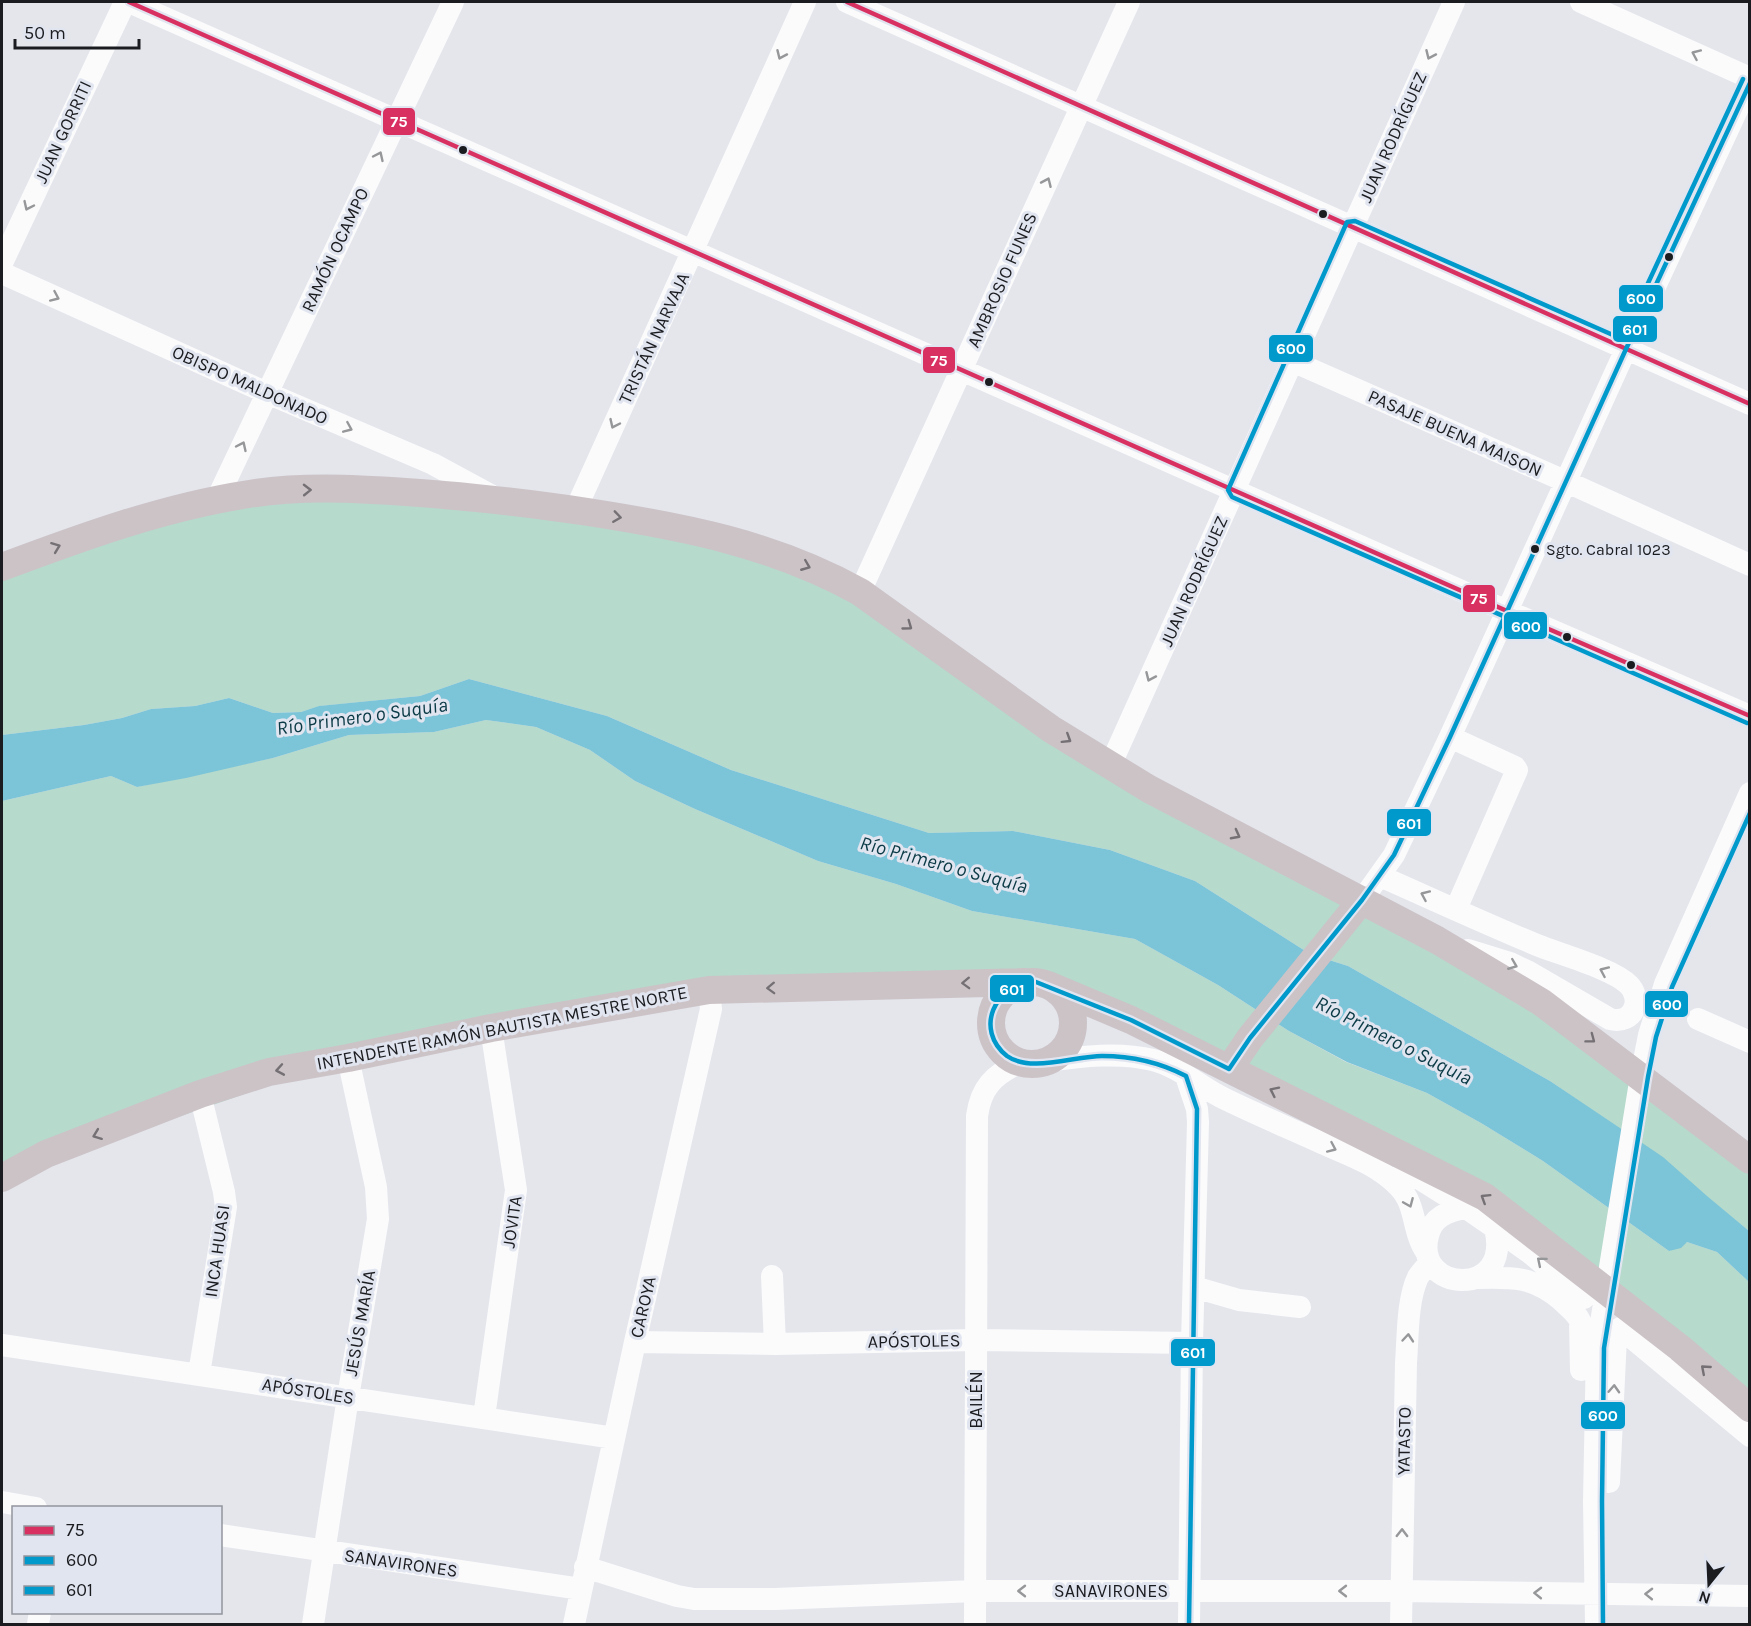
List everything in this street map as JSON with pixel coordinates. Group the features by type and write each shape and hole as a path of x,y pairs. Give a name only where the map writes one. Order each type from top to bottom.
{"main road":[{"path":"2,567 92,533 217,499 252,493 344,489 497,499 692,529 779,554 860,592 1052,729 1149,789 1437,940 1541,1002 1749,1160"},
{"path":"1229,1069 1250,1038 1362,900"},
{"path":"1036,984 1058,991 1068,1002 1073,1029 1069,1042 1049,1061 1039,1064 1019,1062 1007,1056 998,1046 992,1034 990,1020 993,1007 1000,995 1011,987 1036,984"},
{"name":"INTENDENTE RAMÓN BAUTISTA MESTRE NORTE","path":"2,1178 46,1154 200,1094 269,1072 491,1028 709,990 1036,984 1131,1020 1485,1197 1593,1295 1680,1348 1749,1408"}],"street":[{"path":"127,2 1749,716"},
{"name":"JUAN GORRITI","path":"2,263 127,2"},
{"name":"RAMÓN OCAMPO","path":"217,499 453,2"},
{"name":"TRISTÁN NARVAJA","path":"575,511 805,2"},
{"path":"847,2 1749,404"},
{"name":"AMBROSIO FUNES","path":"860,592 1129,2"},
{"name":"JUAN RODRÍGUEZ","path":"1110,766 1454,2"},
{"path":"1581,2 1749,78"},
{"path":"1362,900 1394,855 1450,737 1749,82"},
{"name":"OBISPO MALDONADO","path":"2,273 267,393 433,464 497,499"},
{"name":"PASAJE BUENA MAISON","path":"1292,361 1567,482 1749,566"},
{"path":"1450,737 1515,767 1517,770 1456,909"},
{"path":"1597,1594 1582,1555 1580,1539 1582,1327 1593,1295 1636,1107 1649,1035 1665,984 1749,793"},
{"path":"1380,876 1622,979 1634,991 1636,998 1632,1012 1622,1021 1610,1018 1567,992 1510,963 1437,940"},
{"name":"CAROYA","path":"574,1624 711,1009 709,990"},
{"path":"1698,1019 1749,1042"},
{"name":"JOVITA","path":"484,1417 516,1190 491,1028"},
{"path":"1049,1061 1089,1056 1154,1060 1224,1099 1382,1172 1411,1204 1419,1240 1429,1258 1446,1277 1456,1281 1509,1277 1545,1287 1593,1295"},
{"name":"JESÚS MARÍA","path":"313,1624 378,1219 378,1202 348,1058"},
{"name":"BAILÉN","path":"975,1624 977,1127 982,1093 996,1076 1019,1062"},
{"path":"1185,1076 1197,1108 1198,1122 1192,1343 1189,1624"},
{"name":"INCA HUASI","path":"198,1374 226,1207 200,1094"},
{"path":"1312,1110 1466,1208 1593,1295"},
{"path":"1429,1258 1426,1242 1435,1221 1444,1214 1466,1208"},
{"path":"1476,1278 1494,1263 1498,1240 1494,1228"},
{"name":"YATASTO","path":"1401,1624 1408,1333 1413,1289 1429,1258"},
{"path":"772,1276 775,1344"},
{"path":"1194,1287 1239,1300 1300,1306"},
{"path":"1593,1295 1597,1347 1594,1501 1596,1624"},
{"path":"1597,1594 1605,1554 1616,1337 1620,1328 1749,1436"},
{"name":"APÓSTOLES","path":"635,1342 775,1344 976,1340 1192,1343"},
{"name":"APÓSTOLES","path":"2,1345 614,1438"},
{"path":"2,1502 25,1506"},
{"name":"SANAVIRONES","path":"222,1536 324,1551 583,1578 694,1599 775,1599 976,1591 1401,1591 1749,1596"}],"green space":[{"path":"344,489 779,554 1051,729 1437,940 1749,1160 1749,1231 1605,1119 1550,1081 1348,966 1310,954 1195,881 1110,850 1013,831 929,833 731,770 607,716 469,679 420,696 320,706 301,712 273,713 229,698 195,706 151,709 122,718 84,725 2,735 2,567 92,533"},
{"path":"486,720 536,727 590,750 635,781 818,861 896,884 972,911 1135,939 1218,985 1289,1031 1346,1062 1427,1093 1543,1161 1669,1251 1687,1242 1717,1252 1749,1282 1749,1408 1485,1197 1024,982 709,990 348,1058 2,1178 2,801 111,776 137,787 273,758 349,735 434,732"}],"water":[{"name":"Río Primero o Suquía","path":"469,679 607,716 731,770 929,833 1013,831 1110,850 1195,881 1310,954 1348,966 1550,1081 1663,1157 1749,1231 1749,1282 1717,1252 1687,1242 1681,1248 1669,1251 1543,1161 1481,1123 1427,1093 1347,1062 1289,1031 1218,985 1135,939 972,911 896,884 818,861 635,781 590,750 536,727 486,720 434,732 349,735 273,758 186,778 137,787 111,776 2,801 2,735 84,725 122,718 151,709 195,706 229,698 273,713 301,712 319,706 420,696"}],"transit line":[{"name":"75","path":"129,2 1507,611 1750,716"},
{"name":"75","path":"847,2 1750,404"},
{"name":"600","path":"1743,79 1622,339 1355,221 1347,222 1228,490 1232,497 1747,723"},
{"name":"601","path":"1189,1624 1197,1109 1186,1076 1145,1061 1102,1056 1040,1063 1017,1061 1007,1056 997,1045 992,1034 993,1010 1009,990 1021,984 1036,982 1131,1020 1229,1069 1250,1038 1362,900 1394,855 1750,83"},
{"name":"600","path":"1603,1624 1604,1348 1648,1077 1656,1037 1672,987 1750,813"}],"place":[{"name":"Sgto. Cabral 1023","path":"1535,549"}]}
